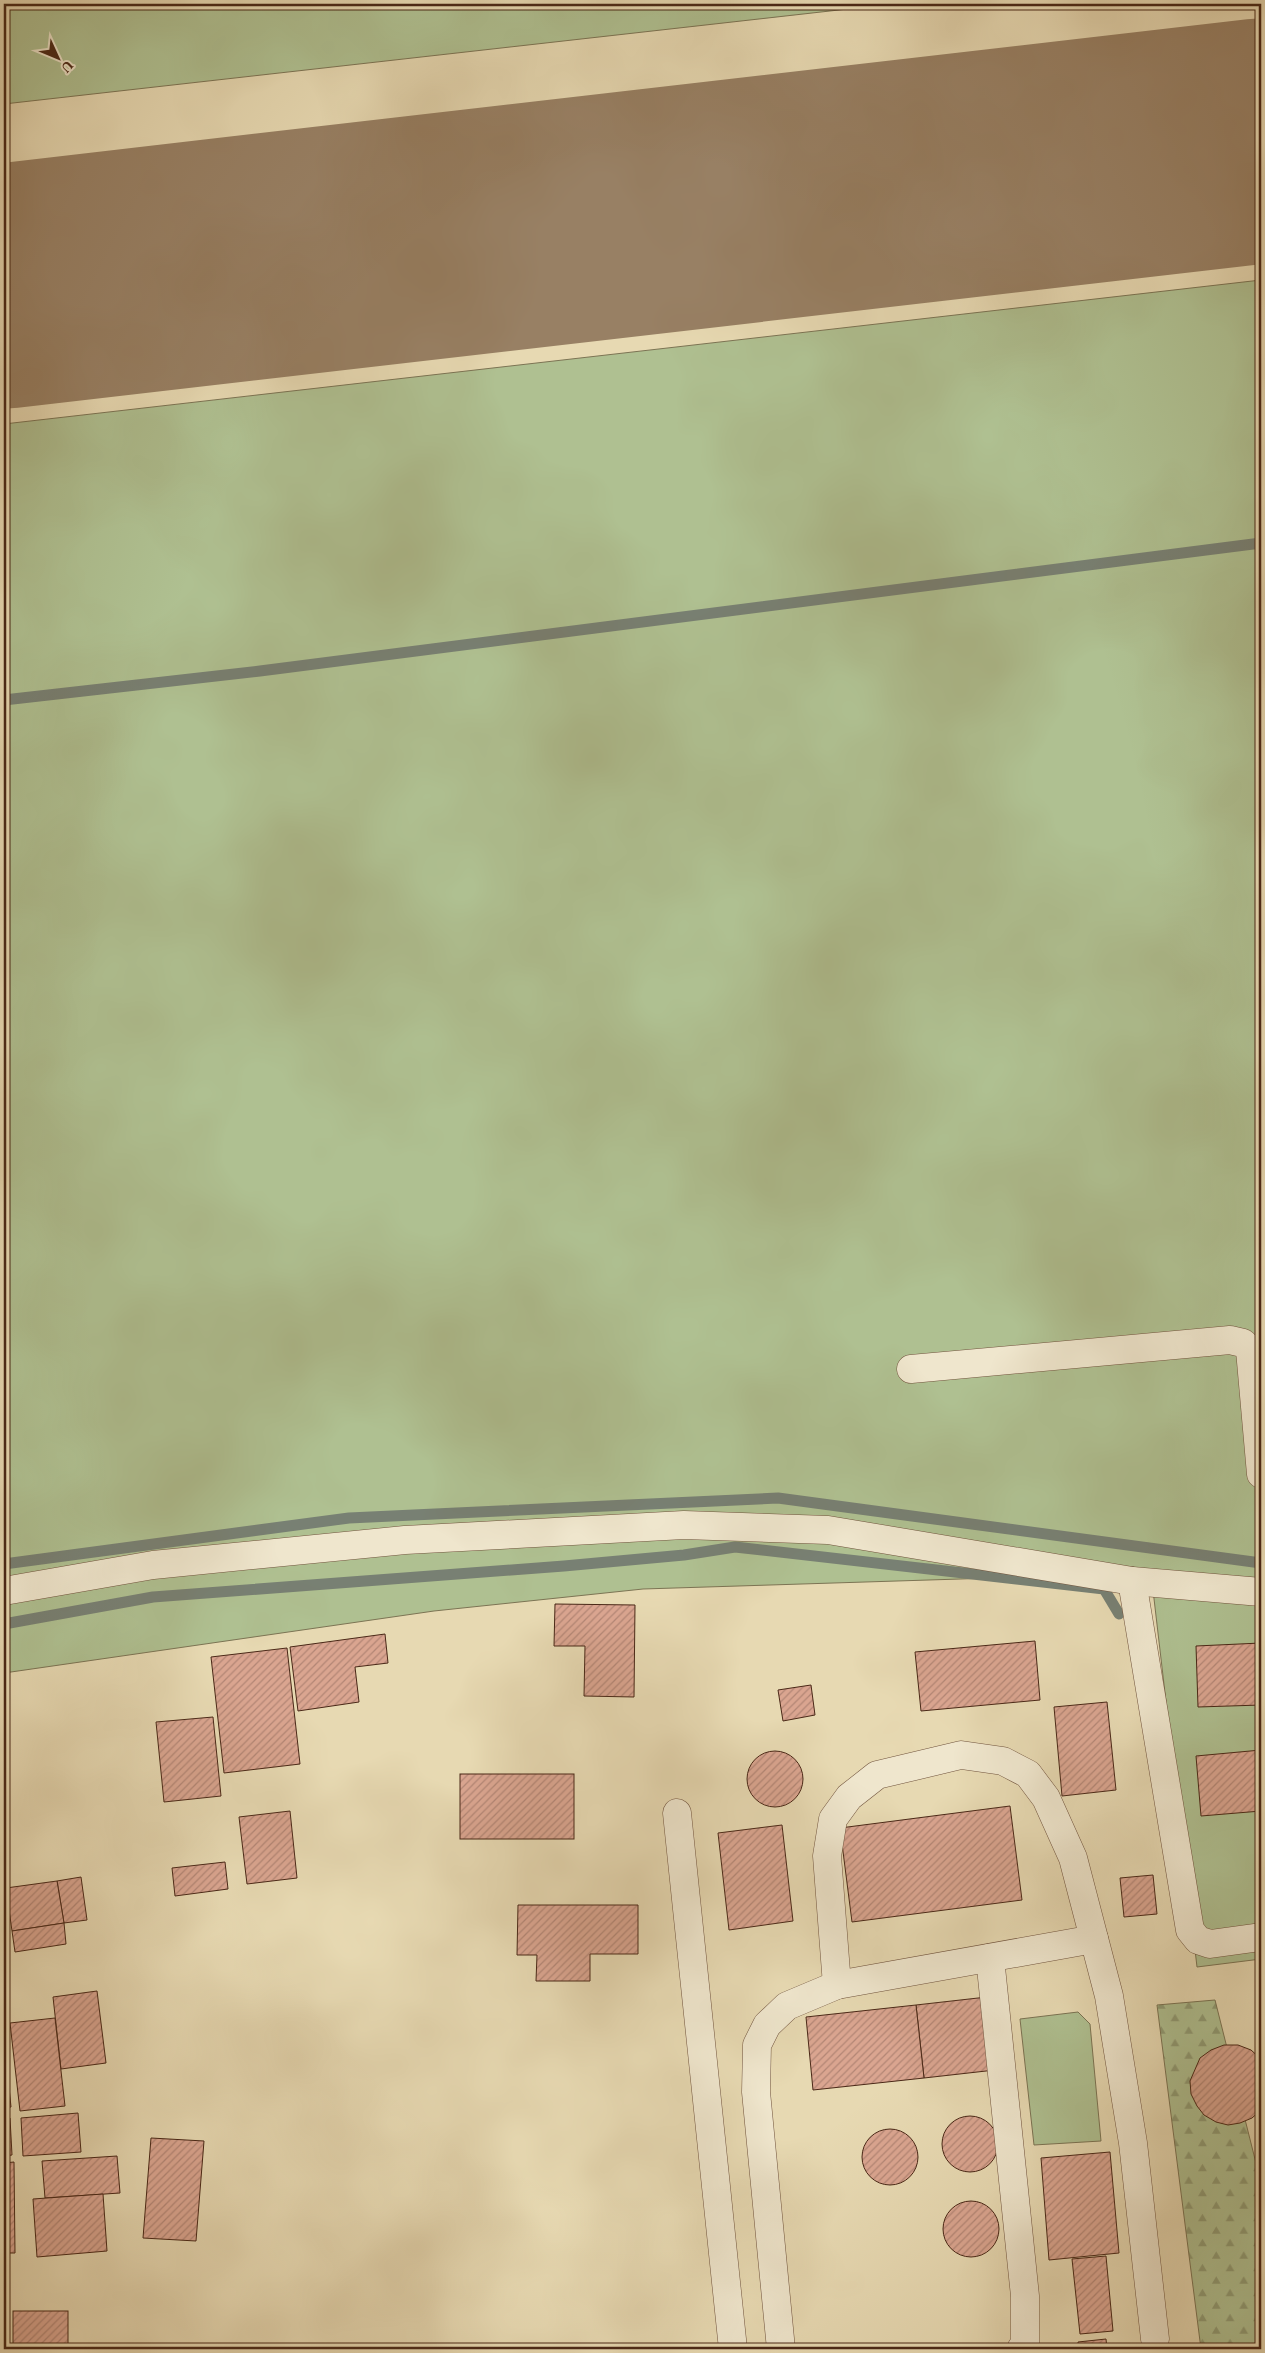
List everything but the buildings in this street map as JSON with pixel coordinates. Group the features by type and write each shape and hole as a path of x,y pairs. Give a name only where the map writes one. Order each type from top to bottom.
{"street":[{"path":"911,1369 1230,1340 1243,1343 1250,1350 1261,1474"},
{"path":"4,1591 153,1565 396,1541 684,1525 828,1530 1132,1581 1261,1592"},
{"path":"1132,1581 1190,1930 1198,1940 1210,1944 1261,1937"},
{"path":"837,1985 827,1856 833,1819 849,1797 877,1775 961,1755 1003,1761 1028,1774 1046,1798 1073,1858 1109,1996 1133,2143 1154,2339"},
{"path":"677,1813 733,2349"},
{"path":"782,2349 756,2092 757,2045 767,2025 787,2006 837,1985 1094,1939"},
{"path":"990,1958 1025,2296 1025,2343 1021,2349"}],"green space":[{"path":"4,4 892,4 4,104"},
{"path":"1261,280 1261,1959 1197,1967 1151,1573 643,1589 434,1611 4,1673 4,424"},
{"path":"1215,2000 1261,2183 1261,2349 1201,2349 1157,2005"},
{"path":"1078,2012 1090,2024 1101,2141 1034,2145 1020,2019"}],"waterway":[{"path":"4,700 260,671 1261,543"},
{"path":"4,1564 349,1518 778,1498 1261,1563"},
{"path":"4,1624 153,1597 564,1566 684,1555 735,1547 1104,1589 1119,1614"}],"runway":[{"path":"4,286 1261,141"}]}
